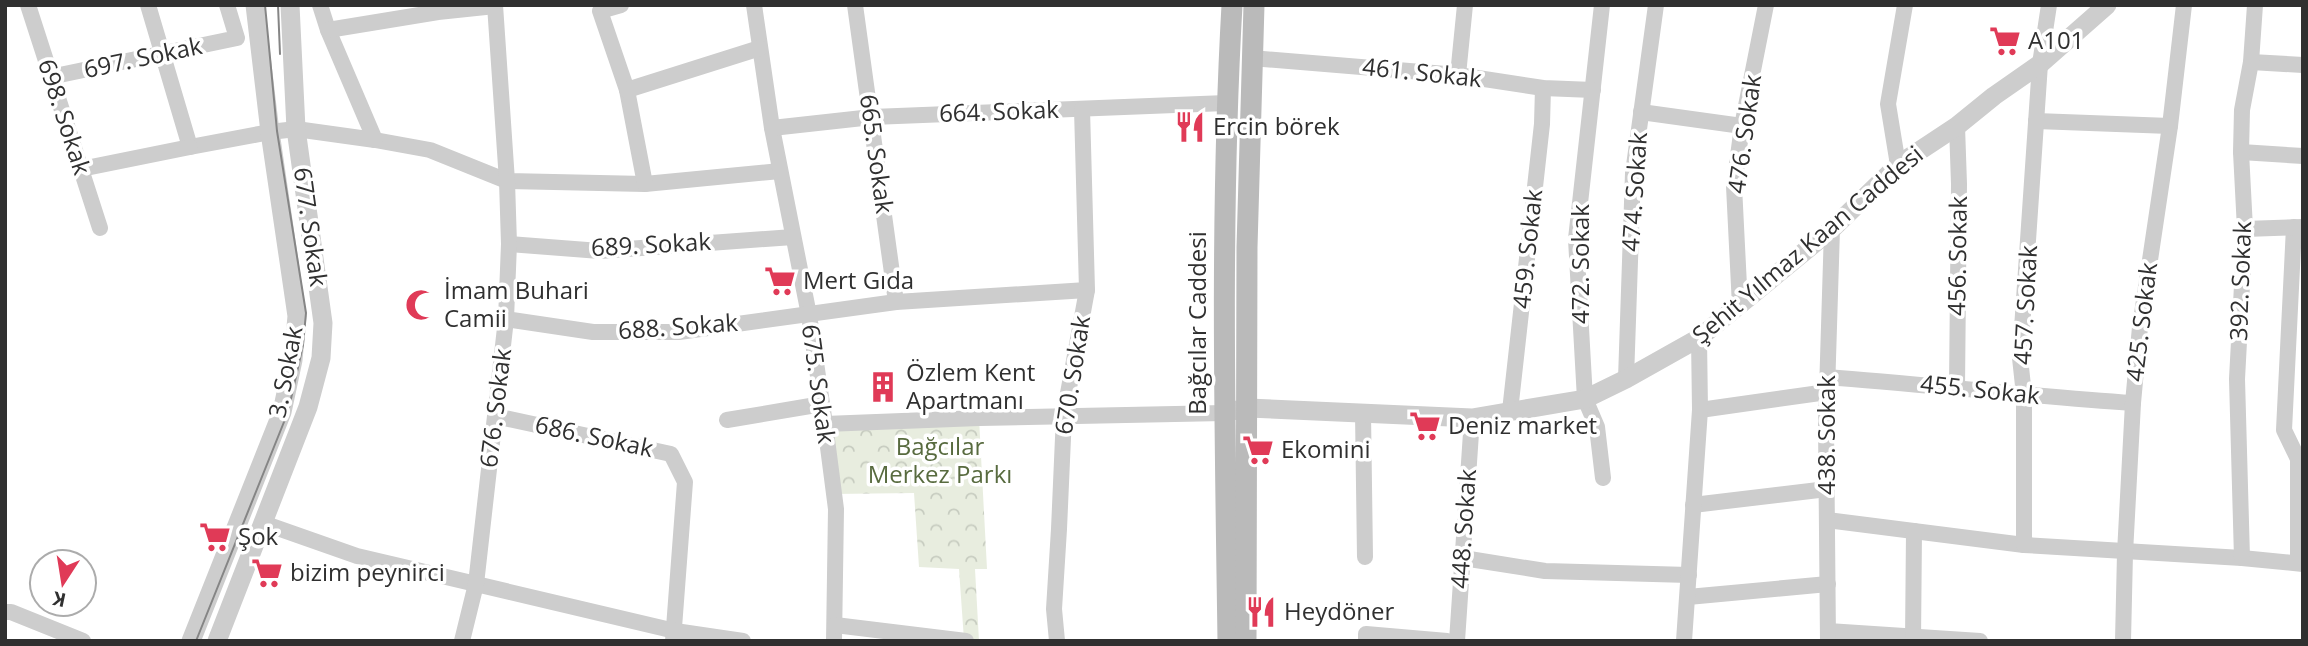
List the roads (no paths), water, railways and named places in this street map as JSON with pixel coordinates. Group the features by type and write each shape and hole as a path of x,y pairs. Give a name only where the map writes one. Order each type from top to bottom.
{"main road":[{"name":"Bağcılar Caddesi","path":"1228,641 1223,309 1226,103 1232,5"},
{"name":"Bağcılar Caddesi","path":"1246,641 1247,247 1254,5"}],"street":[{"name":"698. Sokak","path":"28,5 100,228"},
{"path":"148,5 190,147"},
{"name":"697. Sokak","path":"50,77 237,38 227,5"},
{"name":"3. Sokak","path":"191,641 282,412 293,360 297,316 270,132 255,5"},
{"name":"677. Sokak","path":"217,641 308,407 321,358 323,323 296,129 290,5"},
{"path":"320,5 328,30 376,140"},
{"path":"328,30 495,5"},
{"name":"676. Sokak","path":"462,641 475,584 506,319 509,244 507,181 495,5"},
{"path":"621,5 600,11 627,90 645,184"},
{"name":"675. Sokak","path":"754,5 772,128 808,315 836,509 834,633"},
{"name":"665. Sokak","path":"855,5 896,302"},
{"path":"1458,75 1465,5"},
{"name":"472. Sokak","path":"1602,5 1576,239 1585,399 1597,427 1604,478"},
{"name":"474. Sokak","path":"1626,379 1633,173 1656,5"},
{"name":"476. Sokak","path":"1740,306 1734,186 1742,126 1766,5"},
{"path":"1898,165 1888,104 1905,5"},
{"name":"457. Sokak","path":"2024,545 2024,396 2020,358 2040,64 2049,5"},
{"name":"Şehit Yılmaz Kaan Caddesi","path":"1224,413 1248,408 1472,418 1585,399 1699,338 1832,229 1898,165 1957,126 2040,64 2107,5"},
{"name":"425. Sokak","path":"2123,641 2133,403 2140,327 2170,126 2184,5"},
{"name":"392. Sokak","path":"2242,558 2237,379 2245,229 2241,152 2242,110 2251,62 2255,5"},
{"path":"627,90 760,48"},
{"name":"461. Sokak","path":"1251,58 1458,75 1543,88 1593,90"},
{"path":"2251,62 2303,65"},
{"name":"459. Sokak","path":"1510,411 1542,124 1543,88"},
{"name":"664. Sokak","path":"772,128 872,117 1226,103"},
{"name":"670. Sokak","path":"1057,641 1054,609 1064,415 1087,290 1082,109"},
{"path":"1641,112 1742,126"},
{"path":"2036,121 2170,126"},
{"name":"456. Sokak","path":"1956,387 1959,184 1957,126"},
{"path":"81,169 296,129 430,150 507,181 645,184 780,171"},
{"path":"2241,152 2303,156"},
{"path":"1827,520 2024,545 2300,564 2298,459 2284,430 2298,227 2245,229"},
{"name":"438. Sokak","path":"1828,636 1827,385 1832,229"},
{"name":"689. Sokak","path":"509,244 600,251 793,237"},
{"name":"688. Sokak","path":"506,319 593,332 680,332 896,302 1087,290"},
{"path":"1684,641 1700,410 1699,338"},
{"name":"455. Sokak","path":"1700,410 1827,385 1956,387 2024,396 2133,403"},
{"path":"727,420 822,404"},
{"path":"825,424 1064,415 1224,413"},
{"path":"1363,413 1365,557"},
{"name":"686. Sokak","path":"495,416 671,454 685,482 674,636"},
{"name":"448. Sokak","path":"1457,641 1472,418"},
{"path":"2284,430 2303,430"},
{"path":"1693,505 1827,489"},
{"path":"263,523 357,556 674,636 743,641"},
{"path":"1913,638 1914,531"},
{"path":"1462,558 1545,571 1689,575"},
{"path":"1688,597 1828,584"},
{"path":"5,612 83,641"},
{"path":"834,633 966,641"},
{"path":"1366,641 1366,634 1447,641"},
{"path":"1828,636 1980,641"}],"tram line":[{"path":"196,641 288,412 303,345 306,313 277,131 265,5"},
{"path":"278,5 280,54"}],"place":[{"name":"A101","path":"2005,41"},
{"name":"Ercin börek","path":"1190,127"},
{"name":"Mert Gıda","path":"780,281"},
{"name":"İmam Buhari Camii","path":"421,305"},
{"name":"Özlem Kent Apartmanı","path":"883,387"},
{"name":"Deniz market","path":"1425,426"},
{"name":"Ekomini","path":"1258,450"},
{"name":"Şok","path":"215,537"},
{"name":"bizim peynirci","path":"267,573"},
{"name":"Heydöner","path":"1261,612"}],"park label":[{"name":"Bağcılar Merkez Parkı","path":"940,461"}]}
